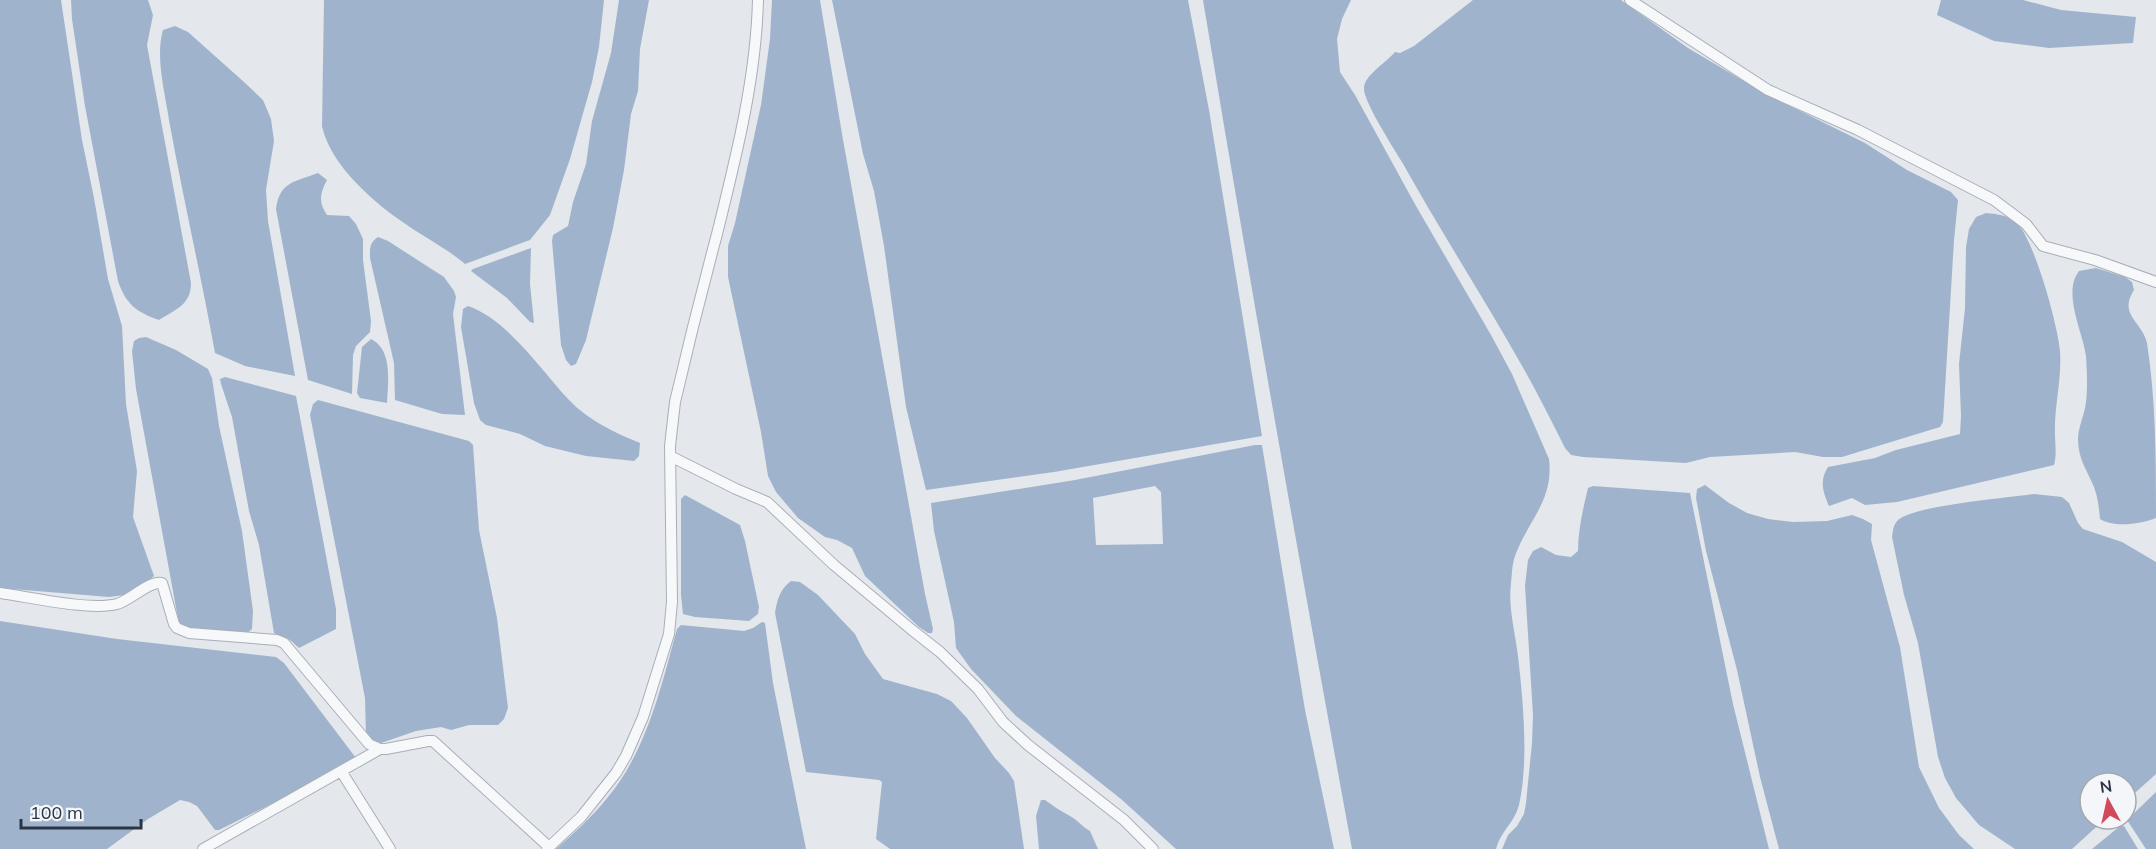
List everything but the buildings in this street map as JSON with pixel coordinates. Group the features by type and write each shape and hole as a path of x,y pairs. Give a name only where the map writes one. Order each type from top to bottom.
{"street":[{"path":"203,849 380,749 433,741 548,848 581,817 616,773 643,717 672,619 671,426 730,183 751,81 758,0"},
{"path":"1630,0 1768,90 1858,130 1994,200 2026,224 2043,246 2095,260 2156,282"},
{"path":"672,457 767,502 834,564 940,652 978,689 1003,722 1022,740 1124,820 1153,849"},
{"path":"0,593 105,606 123,602 153,584 162,583 177,628 189,633 277,640 284,643 369,744 380,749"},
{"path":"341,771 390,849"}],"water":[{"path":"0,0 61,0 82,140 108,279 122,326 126,404 137,471 133,517 154,576 132,594 109,597 0,588"},
{"path":"71,0 148,0 153,15 147,45 191,283 188,297 181,306 159,320 144,314 133,306 118,281 85,106"},
{"path":"324,0 604,0 599,47 592,82 570,159 550,215 530,240 465,264 381,206 344,169 334,155 322,126"},
{"path":"619,0 649,0 640,49 638,91 631,114 624,170 613,228 586,340 576,364 571,366 566,360 561,345 552,241 553,235 568,226 573,202 586,164 592,121 611,53"},
{"path":"772,0 820,0 932,633 919,627 865,576 852,548 825,537 798,518 776,492 768,476 761,432 728,277 728,246 761,105 770,39"},
{"path":"832,0 1188,0 1209,110 1262,436 1054,472 926,490 906,407 884,246 874,191 863,154"},
{"path":"1203,0 1351,0 1342,19 1337,39 1340,72 1491,335 1512,374 1549,459 1550,474 1544,499 1520,543 1513,566 1510,601 1522,692 1524,769 1517,811 1496,849 1352,849"},
{"path":"1473,0 1621,0 1688,48 1764,93 1865,143 1907,170 1951,192 1958,200 1943,422 1940,427 1842,457 1823,457 1795,452 1710,457 1686,463 1571,455 1565,448 1510,345 1380,126 1365,95 1367,79 1395,52 1400,53 1414,46"},
{"path":"1941,0 2023,0 2061,10 2136,17 2133,43 2049,48 1994,41 1937,15"},
{"path":"175,26 188,32 263,100 271,119 274,141 266,190 268,221 295,376 245,366 215,353 174,149 162,75 160,52 163,30"},
{"path":"318,173 327,180 321,198 327,215 349,216 356,224 363,239 363,260 371,321 370,332 356,346 353,355 352,394 308,380 276,209 285,188 296,181"},
{"path":"1986,213 2009,218 2016,222 2023,231 2037,263 2050,303 2060,351 2054,465 1897,502 1865,505 1852,498 1829,506 1823,486 1828,467 1875,458 1896,450 1960,434 1959,364 1965,308 1966,247 1969,229 1976,217"},
{"path":"378,237 444,277 454,291 456,297 453,314 465,415 442,414 395,400 394,363 370,258 370,249"},
{"path":"531,248 530,284 534,323 530,322 507,298 471,271"},
{"path":"2096,268 2125,277 2132,282 2134,290 2130,299 2130,312 2147,343 2154,409 2156,518 2143,522 2120,524 2100,519 2095,491 2078,446 2086,403 2087,368 2072,290 2079,271"},
{"path":"468,306 496,322 510,334 569,400 585,414 640,443 639,456 634,461 586,456 545,446 520,434 486,425 480,420 474,403 461,327 463,309"},
{"path":"146,337 176,350 208,369 212,378 219,426 242,531 253,611 252,629 246,634 186,629 179,624 136,389 132,351 134,341"},
{"path":"371,339 383,351 388,367 387,403 360,398 357,393 362,347"},
{"path":"225,377 296,396 336,609 336,629 299,648 290,640 274,633 259,545 249,511 232,417 220,379"},
{"path":"318,400 469,441 473,445 479,530 497,618 508,708 504,719 498,725 469,725 451,730 441,727 416,731 381,743 371,742 366,737 365,698 310,415 313,404"},
{"path":"1262,445 1305,710 1334,849 1176,849 1121,799 1016,716 971,669 956,648 954,622 934,531 931,503 1075,480","holes":["1155,486 1161,492 1163,544 1096,545 1093,498"]},
{"path":"1705,485 1747,513 1768,519 1793,522 1827,521 1852,515 1872,524 1871,540 1900,647 1919,767 1939,808 1959,835 1974,849 1779,849 1706,551 1696,498 1697,489"},
{"path":"1593,486 1690,493 1733,704 1769,849 1502,849 1508,835 1524,814 1532,743 1533,715 1525,586 1528,560 1533,551 1541,547 1556,555 1571,557 1578,551 1586,496 1588,488"},
{"path":"2034,494 2062,497 2069,503 2083,529 2122,542 2156,562 2156,774 2138,790 2138,771 2078,771 2078,831 2092,831 2072,849 2015,849 1979,825 1956,798 1945,778 1938,757 1918,643 1904,595 1892,537 1896,522 1908,515 1942,506"},
{"path":"685,495 740,525 759,607 758,614 749,621 683,614 681,499"},
{"path":"791,581 800,582 818,595 855,634 865,654 883,679 937,694 951,701 967,718 1014,781 1024,849 890,849 876,839 882,782 806,772 775,613 780,595"},
{"path":"0,621 117,639 276,657 284,663 356,758 311,784 219,830 215,830 197,806 180,800 148,819 107,849 0,849"},
{"path":"762,622 765,623 773,683 806,849 556,849 602,804 622,779 633,759 651,717 677,629 681,625 744,631"},
{"path":"2156,792 2156,849 2146,849 2134,831 2138,831 2138,809"},
{"path":"1041,800 1045,800 1090,831 1098,849 1039,849 1036,816"},
{"path":"2114,831 2127,831 2138,849 2092,849"}]}
